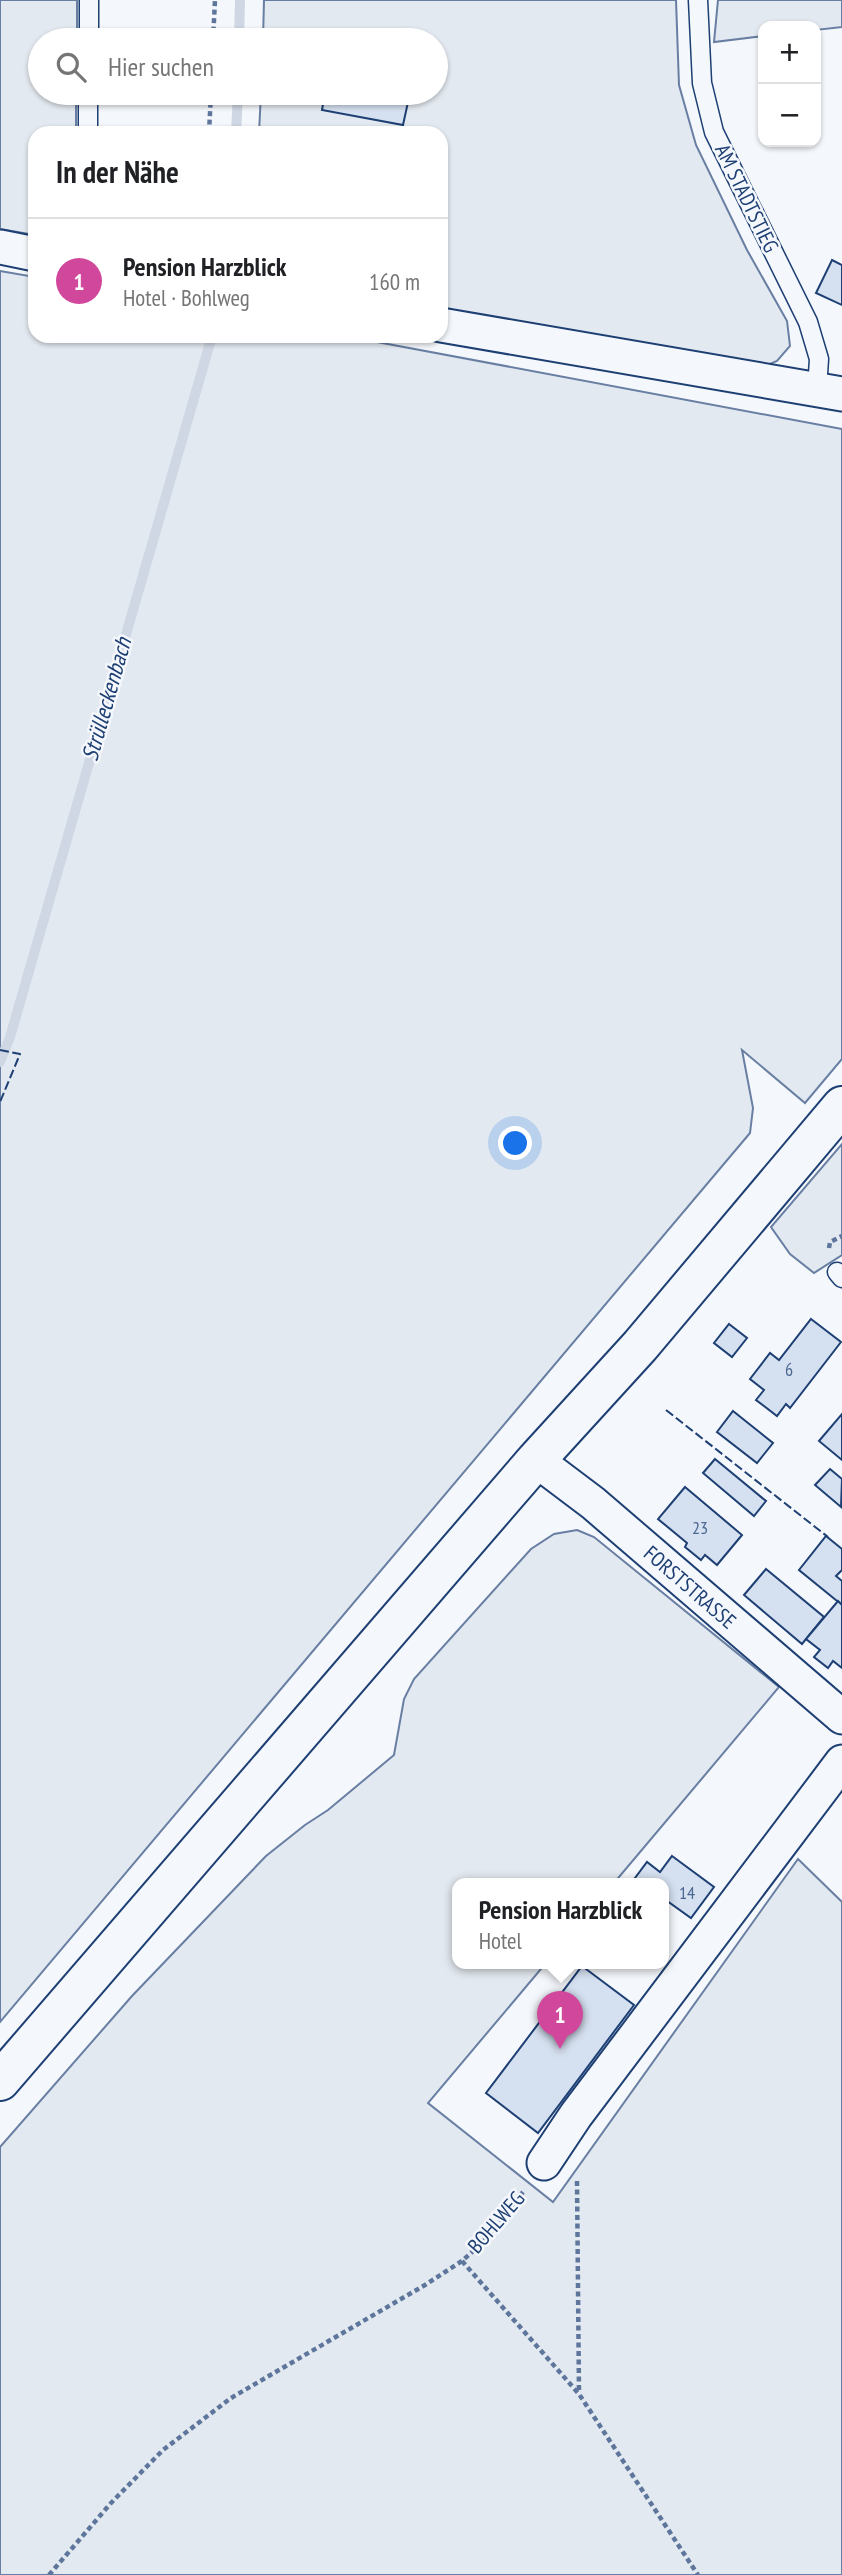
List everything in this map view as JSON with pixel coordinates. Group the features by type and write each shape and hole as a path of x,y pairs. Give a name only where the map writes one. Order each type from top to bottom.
{"main road":[{"path":"0,2081 536,1460 640,1346 842,1106"}],"street":[{"path":"0,247 28,253"},
{"name":"AM STADTSTIEG","path":"448,326 830,391"},
{"name":"FORSTSTRASSE","path":"536,1460 593,1503 842,1717"},
{"path":"544,2162 576,2115 842,1762"}],"lane":[{"path":"89,0 89,28"},
{"name":"AM STADTSTIEG","path":"698,0 702,83 714,132 808,322 830,391"},
{"path":"88,105 88,126"}],"path":[{"path":"214,28 215,0"},
{"path":"209,126 210,105"},
{"path":"576,2115 579,2394"},
{"name":"BOHLWEG","path":"49,2575 110,2503 163,2450 231,2398 462,2261 482,2243 518,2200 544,2162"},
{"path":"462,2261 579,2394 698,2575"}],"shaded area":[{"path":"0,0 77,0 77,28 28,28 28,105 76,105 76,126 28,126 28,234 0,229"},
{"path":"264,0 676,0 679,85 696,145 747,250 787,321 790,346 777,361 763,367 448,312 448,126 259,126 260,105 448,105 448,28 263,28"},
{"path":"718,0 842,0 842,27 821,29 821,21 758,21 758,37 714,42"},
{"path":"0,271 28,276 28,343 382,343 842,429 842,1059 805,1103 742,1050 753,1108 750,1133 0,2022"},
{"path":"842,1144 842,1255 814,1273 790,1254 771,1227"},
{"path":"577,1530 594,1537 779,1687 618,1878 452,1878 452,1969 541,1969 428,2103 553,2202 798,1859 842,1902 842,2575 0,2575 0,2147 132,1996 266,1856 328,1810 394,1755 404,1699 414,1679 531,1549 554,1534"}],"building":[{"path":"323,105 407,105 403,125 322,110"},
{"path":"832,260 842,265 842,305 816,293"},
{"path":"811,1319 841,1342 790,1408 786,1404 777,1416 756,1400 764,1390 750,1379 770,1353 779,1360"},
{"path":"729,1324 747,1338 732,1357 714,1343"},
{"path":"733,1411 773,1443 757,1463 717,1432"},
{"path":"842,1414 842,1460 819,1441"},
{"path":"715,1459 766,1501 754,1516 703,1473"},
{"path":"830,1469 842,1479 841,1507 815,1485"},
{"path":"685,1487 742,1535 717,1565 705,1555 701,1560 685,1547 687,1543 658,1519"},
{"path":"826,1536 842,1549 842,1570 836,1576 842,1581 842,1605 799,1570"},
{"path":"766,1569 824,1617 802,1644 744,1595"},
{"path":"838,1601 842,1605 842,1668 833,1661 828,1668 814,1657 820,1650 806,1639"},
{"path":"672,1856 714,1887 691,1918 669,1902 669,1878 635,1878 647,1862 660,1872"},
{"path":"580,1969 586,1969 634,2005 538,2133 486,2093"}],"waterway":[{"name":"Strülleckenbach","path":"239,28 240,0"},
{"name":"Strülleckenbach","path":"236,126 237,105"},
{"name":"Strülleckenbach","path":"0,1062 10,1037 210,343"}],"fence":[{"path":"0,1050 20,1054 0,1102"},
{"path":"666,1410 828,1537"}],"place":[{"name":"Pension Harzblick","path":"560,2049"}]}
